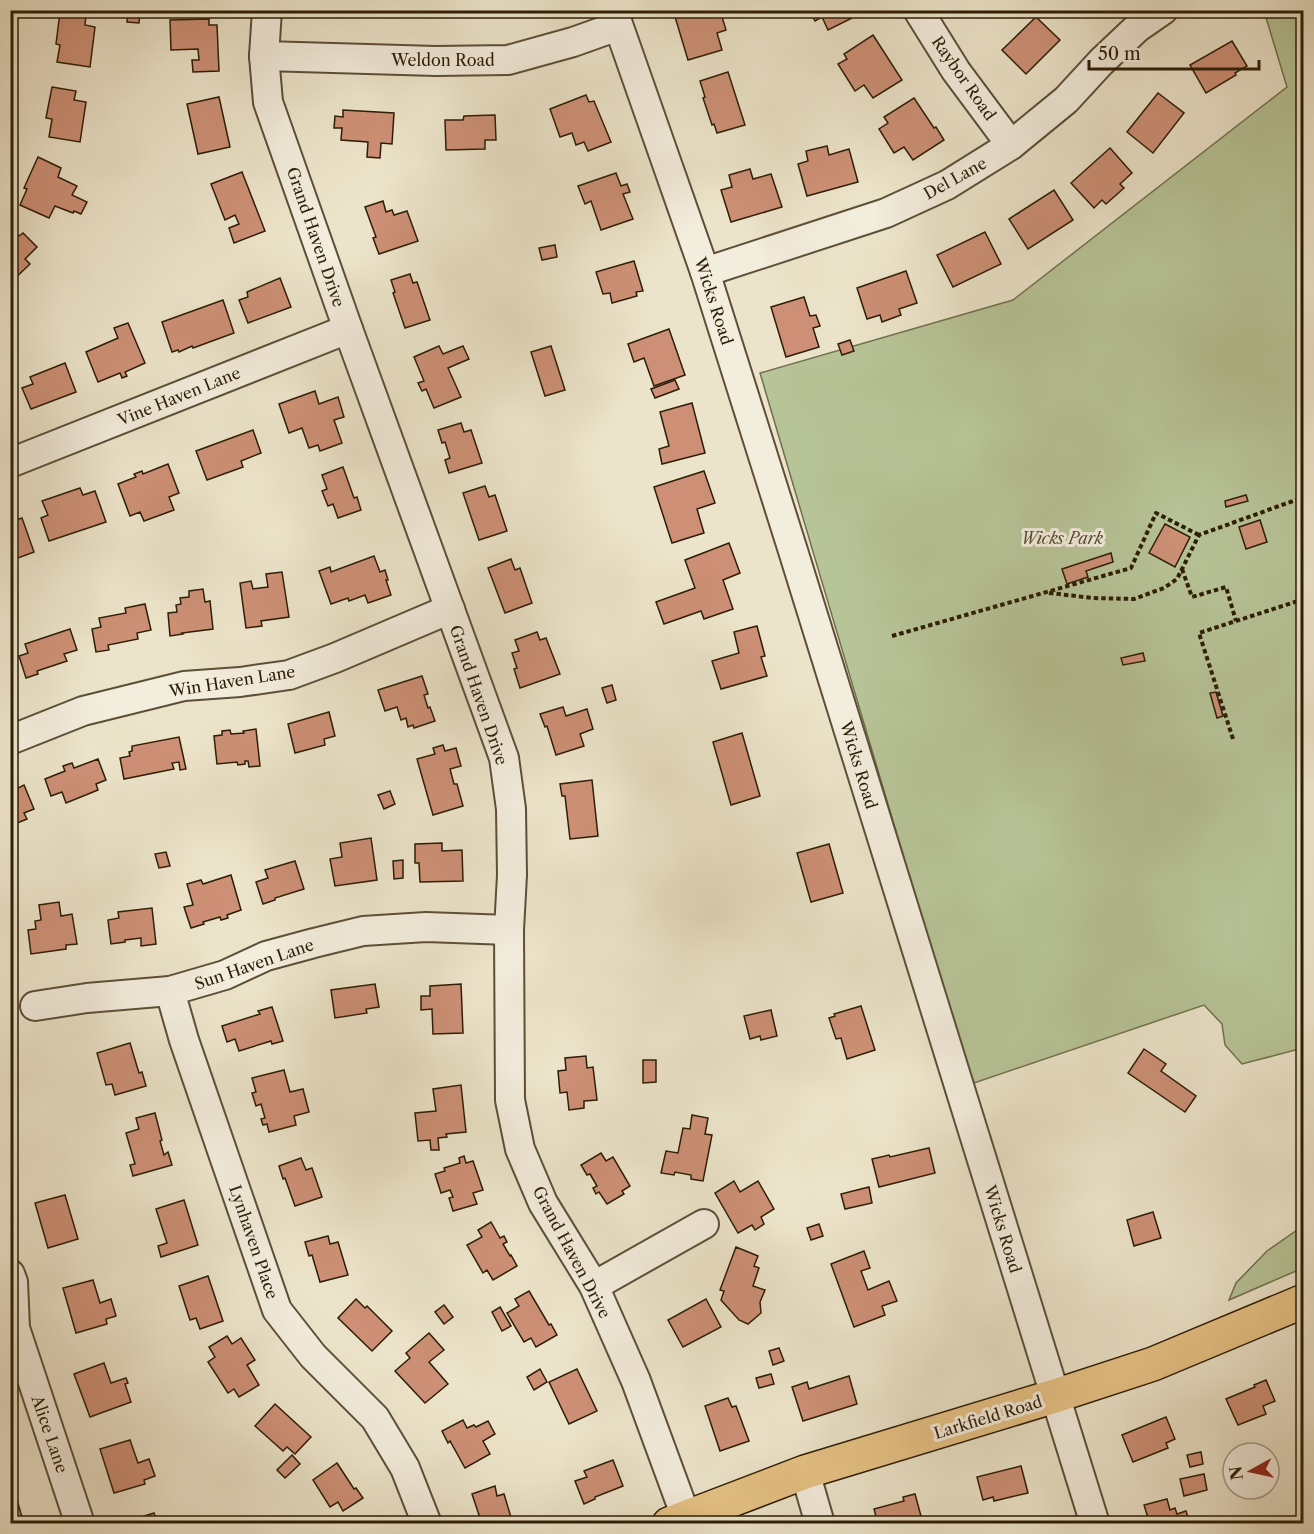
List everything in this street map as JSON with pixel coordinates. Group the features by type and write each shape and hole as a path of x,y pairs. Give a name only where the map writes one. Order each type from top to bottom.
{"main road":[{"name":"Larkfield Road","path":"677,1520 805,1472 1153,1364 1304,1301"}],"street":[{"name":"Grand Haven Drive","path":"267,10 264,56 268,102 504,758 511,809 510,1100 520,1149 543,1203 594,1286 636,1381 677,1520"},
{"name":"Raybor Road","path":"918,10 956,71 1011,145"},
{"name":"Del Lane","path":"705,272 886,213 947,185 1011,145 1066,100 1137,28 1163,10"},
{"name":"Weldon Road","path":"264,56 436,61 508,60 573,42 616,19"},
{"name":"Wicks Road","path":"616,19 705,272 1095,1524"},
{"name":"Vine Haven Lane","path":"10,463 348,328"},
{"name":"Win Haven Lane","path":"10,740 83,711 183,686 240,682 289,675 450,609"},
{"name":"Sun Haven Lane","path":"34,1006 87,998 170,991 225,975 266,956 363,931 426,927 509,930"},
{"name":"Lynhaven Place","path":"170,991 184,1040 277,1310 313,1356 375,1418 405,1468 427,1524"},
{"path":"594,1286 704,1224"},
{"name":"Alice Lane","path":"10,1274 13,1282 13,1329 80,1524"},
{"path":"805,1472 820,1524"}],"path":[{"path":"1045,592 1093,598 1134,599 1164,588 1177,579 1199,535 1304,497"},
{"path":"892,636 1131,568 1156,513 1199,535"},
{"path":"1182,569 1192,597 1226,587 1236,621"},
{"path":"1233,739 1199,633 1298,601"}],"green space":[{"name":"Wicks Park","path":"1264,11 1303,11 1303,1048 1242,1064 1225,1045 1222,1024 1204,1005 971,1084 760,373 1013,300 1287,87"},
{"path":"1303,1226 1303,1268 1229,1300 1236,1283 1267,1251"}],"building":[{"path":"128,10 140,10 139,23 127,22"},
{"path":"405,10 456,10 456,15 405,13"},
{"path":"673,10 720,10 726,30 717,33 722,50 688,60"},
{"path":"809,10 859,10 860,14 828,30 822,17 815,21"},
{"path":"60,12 86,15 85,25 95,27 90,67 57,62 60,45 56,44"},
{"path":"1036,17 1060,40 1026,74 1002,50"},
{"path":"209,19 209,25 217,25 219,71 193,72 192,60 199,60 198,49 171,50 170,20"},
{"path":"873,35 902,80 873,98 864,85 855,91 838,64 847,59 844,54"},
{"path":"1232,41 1247,66 1206,93 1190,65"},
{"path":"728,72 745,125 717,133 703,98 705,97 700,81"},
{"path":"52,87 76,91 74,100 86,102 80,142 49,137 52,119 46,118"},
{"path":"1158,93 1184,113 1153,153 1127,132"},
{"path":"586,95 589,102 594,101 611,142 588,151 584,142 576,145 572,133 560,137 550,109"},
{"path":"219,97 230,147 198,154 187,104"},
{"path":"914,98 944,140 913,160 904,147 894,153 879,129 888,123 884,117"},
{"path":"343,110 394,113 392,144 381,143 380,158 367,157 368,142 341,140 342,128 334,128 335,116 343,117"},
{"path":"495,115 496,140 485,140 485,149 446,150 445,120 463,120 464,116"},
{"path":"827,146 829,155 849,149 858,182 807,196 798,164 808,161 806,151"},
{"path":"1110,148 1132,173 1120,184 1124,188 1106,204 1102,200 1094,208 1071,183"},
{"path":"38,157 61,168 58,177 77,186 72,195 87,202 81,214 55,206 49,218 20,205 27,189 24,188"},
{"path":"750,169 753,179 771,174 782,207 731,222 721,190 732,187 729,175"},
{"path":"242,172 265,231 234,243 229,228 239,224 235,215 225,220 211,184"},
{"path":"616,173 621,186 627,184 630,192 623,194 633,219 601,230 591,201 585,204 578,186"},
{"path":"1054,190 1073,220 1028,249 1009,219"},
{"path":"383,201 386,212 392,210 394,215 407,211 418,241 379,254 373,238 376,237 365,207"},
{"path":"10,228 19,236 23,233 37,247 25,259 30,264 10,283"},
{"path":"985,232 1001,264 953,287 937,255"},
{"path":"555,245 557,257 542,260 539,248"},
{"path":"634,261 643,291 636,292 637,296 612,303 610,293 603,294 596,272"},
{"path":"906,271 917,303 899,309 901,315 882,322 880,315 867,319 857,288"},
{"path":"410,274 413,283 417,282 430,320 405,328 391,280"},
{"path":"280,278 291,307 248,323 239,300 248,297 247,292"},
{"path":"804,297 810,316 816,315 820,326 813,328 819,347 786,357 771,307"},
{"path":"223,300 234,333 193,348 192,346 179,352 178,350 172,352 162,322"},
{"path":"128,323 145,363 125,372 127,376 122,378 120,373 98,382 86,352 118,338 114,328"},
{"path":"669,329 685,375 654,386 644,358 634,362 628,344"},
{"path":"850,340 854,351 842,355 838,344"},
{"path":"439,346 443,354 463,346 469,359 448,368 461,397 434,408 426,389 422,391 418,383 424,381 414,357"},
{"path":"551,346 565,390 545,396 531,352"},
{"path":"65,363 76,392 31,409 22,388 33,384 30,377"},
{"path":"675,380 679,389 655,398 651,389"},
{"path":"315,391 319,404 338,397 344,417 334,420 342,443 320,451 318,445 309,448 302,428 289,433 279,404"},
{"path":"692,403 705,453 662,464 659,449 669,446 660,412"},
{"path":"461,423 464,432 471,430 482,463 449,473 445,460 450,458 438,430"},
{"path":"253,430 261,453 241,461 243,467 207,480 196,451"},
{"path":"168,464 179,493 169,497 174,510 144,521 140,512 130,516 118,484 136,477 134,474 142,471 143,474"},
{"path":"343,467 354,498 357,497 361,510 338,518 333,504 328,506 322,491 327,489 322,475"},
{"path":"704,471 715,503 697,509 704,533 672,543 654,487"},
{"path":"485,486 489,497 495,495 507,531 479,540 463,493"},
{"path":"80,488 83,495 95,491 106,522 49,541 41,518 48,515 42,501"},
{"path":"1246,495 1248,501 1226,507 1225,501"},
{"path":"22,518 34,552 10,561 10,522"},
{"path":"1260,520 1267,542 1246,549 1239,527"},
{"path":"1165,524 1190,537 1175,567 1149,553"},
{"path":"729,543 740,573 723,580 733,609 704,619 701,611 664,624 656,602 695,588 685,560"},
{"path":"1111,553 1113,562 1086,571 1088,577 1067,584 1062,569"},
{"path":"374,556 380,572 385,570 391,595 368,603 365,595 331,604 319,571 330,567 331,572"},
{"path":"511,559 515,570 520,568 532,603 505,613 488,568"},
{"path":"282,572 289,617 261,621 262,626 246,628 240,583 251,581 253,589 268,587 266,574"},
{"path":"203,589 205,602 210,601 213,629 170,636 168,613 177,612 176,605 181,604 180,598 189,597 189,591"},
{"path":"145,604 151,630 137,633 138,639 108,645 109,650 96,652 92,629 101,627 99,618 126,613 125,608"},
{"path":"757,626 765,656 761,657 767,676 721,689 712,661 739,653 734,632"},
{"path":"70,629 77,650 64,654 67,661 37,671 38,674 26,678 19,656 28,653 25,644"},
{"path":"537,632 540,640 546,638 560,674 520,688 512,653 519,651 515,640"},
{"path":"1143,653 1145,661 1123,665 1121,658"},
{"path":"422,676 428,694 424,695 435,721 414,728 413,725 408,727 406,718 401,720 397,707 385,711 378,690"},
{"path":"612,685 616,700 607,703 602,688"},
{"path":"1216,692 1223,716 1217,718 1210,693"},
{"path":"563,707 566,716 587,709 593,729 580,734 584,746 556,755 547,726 545,727 540,714"},
{"path":"329,712 335,736 324,739 325,745 295,753 288,724"},
{"path":"256,729 260,766 249,767 248,761 238,765 237,762 217,764 214,736 222,735 222,731 230,730 231,734"},
{"path":"742,733 760,796 731,805 713,742"},
{"path":"179,737 186,769 180,770 179,762 172,763 174,769 124,779 120,758 130,756 132,746"},
{"path":"443,745 445,751 456,748 461,766 450,769 463,806 433,815 417,759 435,754 433,748"},
{"path":"98,759 106,780 96,784 98,790 66,803 62,792 51,796 45,779 65,771 63,766 72,763 74,768"},
{"path":"592,780 598,836 570,839 565,796 562,796 560,784"},
{"path":"24,785 34,809 24,813 27,819 10,826 10,793"},
{"path":"390,791 395,804 384,809 378,795"},
{"path":"371,838 377,880 335,886 330,859 342,857 340,843"},
{"path":"442,843 442,851 462,850 463,881 420,882 419,863 415,863 415,844"},
{"path":"829,844 843,893 811,902 797,853"},
{"path":"166,852 170,866 159,868 155,854"},
{"path":"403,860 403,878 394,879 393,861"},
{"path":"295,861 304,889 263,904 256,882 268,878 265,870"},
{"path":"231,875 241,910 227,915 228,918 221,920 220,917 191,928 184,907 193,905 187,884 201,880 203,884"},
{"path":"59,902 61,916 72,914 77,944 66,945 66,949 31,954 28,930 36,929 35,921 41,920 39,905"},
{"path":"152,908 156,944 141,946 141,938 111,944 108,920 119,918 118,912"},
{"path":"375,984 379,1007 366,1009 367,1013 335,1018 331,990"},
{"path":"461,984 463,1033 433,1034 432,1009 421,1010 421,996 430,996 430,986"},
{"path":"861,1006 875,1050 847,1059 841,1038 836,1039 829,1018 835,1016 834,1014"},
{"path":"272,1007 283,1041 272,1044 271,1041 239,1051 235,1039 227,1042 222,1026 260,1014 258,1011"},
{"path":"771,1010 777,1036 761,1040 760,1036 750,1039 744,1016"},
{"path":"130,1043 139,1073 142,1072 146,1086 115,1095 112,1084 106,1085 97,1053"},
{"path":"1144,1049 1166,1064 1161,1071 1196,1096 1185,1112 1128,1073"},
{"path":"586,1056 587,1068 593,1067 597,1100 584,1101 584,1108 569,1110 567,1092 560,1093 558,1071 566,1070 565,1058"},
{"path":"643,1060 656,1060 656,1082 643,1083"},
{"path":"284,1070 290,1092 303,1089 309,1112 294,1116 296,1125 269,1132 267,1124 263,1125 261,1119 265,1118 261,1104 256,1106 252,1093 256,1092 252,1078"},
{"path":"461,1085 466,1132 446,1134 447,1137 438,1138 439,1150 431,1150 430,1140 418,1141 415,1113 436,1111 433,1089"},
{"path":"155,1113 164,1155 168,1152 172,1165 133,1176 130,1165 135,1164 126,1133 139,1129 136,1118"},
{"path":"692,1115 708,1118 705,1134 712,1135 703,1181 691,1179 691,1175 675,1172 674,1175 661,1173 666,1151 678,1153 683,1128 690,1129"},
{"path":"929,1148 935,1173 879,1187 872,1159"},
{"path":"601,1153 606,1161 613,1157 630,1186 622,1191 624,1194 607,1204 599,1192 596,1194 593,1188 597,1186 581,1165"},
{"path":"464,1156 466,1163 473,1161 483,1190 473,1193 477,1204 453,1211 449,1198 453,1197 450,1190 441,1193 435,1174 445,1171 444,1168 460,1163 459,1158"},
{"path":"301,1158 306,1170 312,1168 322,1197 295,1206 279,1166"},
{"path":"734,1181 740,1192 758,1181 774,1209 761,1217 764,1224 755,1230 752,1225 738,1233 715,1193"},
{"path":"869,1187 872,1203 845,1209 841,1194"},
{"path":"65,1195 78,1239 48,1248 35,1203"},
{"path":"184,1200 198,1245 161,1257 158,1246 167,1243 156,1209"},
{"path":"1153,1212 1161,1238 1134,1246 1127,1220"},
{"path":"491,1222 500,1238 504,1236 507,1242 503,1244 517,1266 493,1280 487,1270 483,1273 467,1245 482,1237 478,1230"},
{"path":"819,1224 823,1236 811,1240 807,1228"},
{"path":"328,1236 330,1244 338,1242 348,1275 320,1282 312,1255 309,1256 305,1242"},
{"path":"736,1247 758,1256 754,1266 759,1268 753,1286 765,1290 760,1302 761,1313 748,1324 739,1320 721,1300 724,1291 720,1290"},
{"path":"864,1251 870,1268 861,1271 868,1290 889,1281 897,1301 882,1306 885,1315 854,1327 831,1264"},
{"path":"208,1276 223,1321 200,1329 196,1318 190,1320 179,1286"},
{"path":"93,1280 100,1303 111,1299 116,1316 106,1319 107,1324 76,1333 63,1288"},
{"path":"529,1291 557,1335 536,1347 531,1338 524,1342 507,1313 519,1306 515,1299"},
{"path":"356,1299 365,1308 367,1306 392,1331 372,1351 338,1318"},
{"path":"706,1299 721,1327 683,1347 668,1320"},
{"path":"444,1305 453,1317 444,1324 435,1312"},
{"path":"500,1307 511,1326 502,1331 492,1312"},
{"path":"429,1333 444,1350 429,1362 448,1384 425,1403 395,1371 410,1358 406,1353"},
{"path":"227,1336 232,1344 241,1338 255,1360 247,1365 259,1385 239,1397 234,1389 228,1393 208,1362 215,1357 209,1347"},
{"path":"779,1348 784,1361 773,1365 769,1351"},
{"path":"104,1363 111,1383 126,1378 128,1383 125,1384 131,1402 90,1417 74,1374"},
{"path":"540,1369 547,1382 534,1390 527,1377"},
{"path":"577,1369 597,1411 569,1424 549,1382"},
{"path":"771,1374 774,1384 759,1388 756,1378"},
{"path":"849,1376 857,1404 803,1421 792,1387 807,1382 809,1389"},
{"path":"1266,1380 1275,1401 1263,1406 1266,1414 1238,1425 1226,1399"},
{"path":"728,1398 732,1407 736,1406 749,1441 720,1451 705,1406"},
{"path":"275,1404 311,1437 295,1454 287,1447 283,1451 255,1426"},
{"path":"1166,1417 1175,1439 1166,1443 1168,1448 1133,1462 1122,1435"},
{"path":"463,1420 467,1428 474,1425 476,1427 488,1421 495,1434 483,1441 490,1454 465,1468 442,1431"},
{"path":"130,1440 138,1463 149,1459 155,1476 144,1480 145,1484 114,1493 100,1449"},
{"path":"1201,1452 1203,1464 1190,1467 1187,1455"},
{"path":"292,1455 300,1464 285,1478 277,1470"},
{"path":"613,1460 623,1486 584,1504 575,1481 587,1477 584,1471"},
{"path":"337,1463 354,1489 356,1488 363,1498 343,1511 338,1502 330,1507 313,1480"},
{"path":"1021,1466 1028,1493 994,1501 993,1497 983,1500 977,1477"},
{"path":"1204,1474 1207,1490 1184,1496 1180,1479"},
{"path":"10,1486 13,1486 24,1524 10,1524"},
{"path":"495,1486 497,1496 504,1494 513,1524 482,1524 472,1494"},
{"path":"915,1494 921,1516 911,1519 912,1524 878,1524 874,1509 904,1501 903,1497"},
{"path":"1167,1499 1170,1510 1175,1508 1177,1514 1186,1511 1188,1517 1179,1519 1180,1524 1150,1524 1144,1505"},
{"path":"154,1513 158,1524 125,1524 125,1522"},
{"path":"953,1518 955,1524 935,1524"}]}
